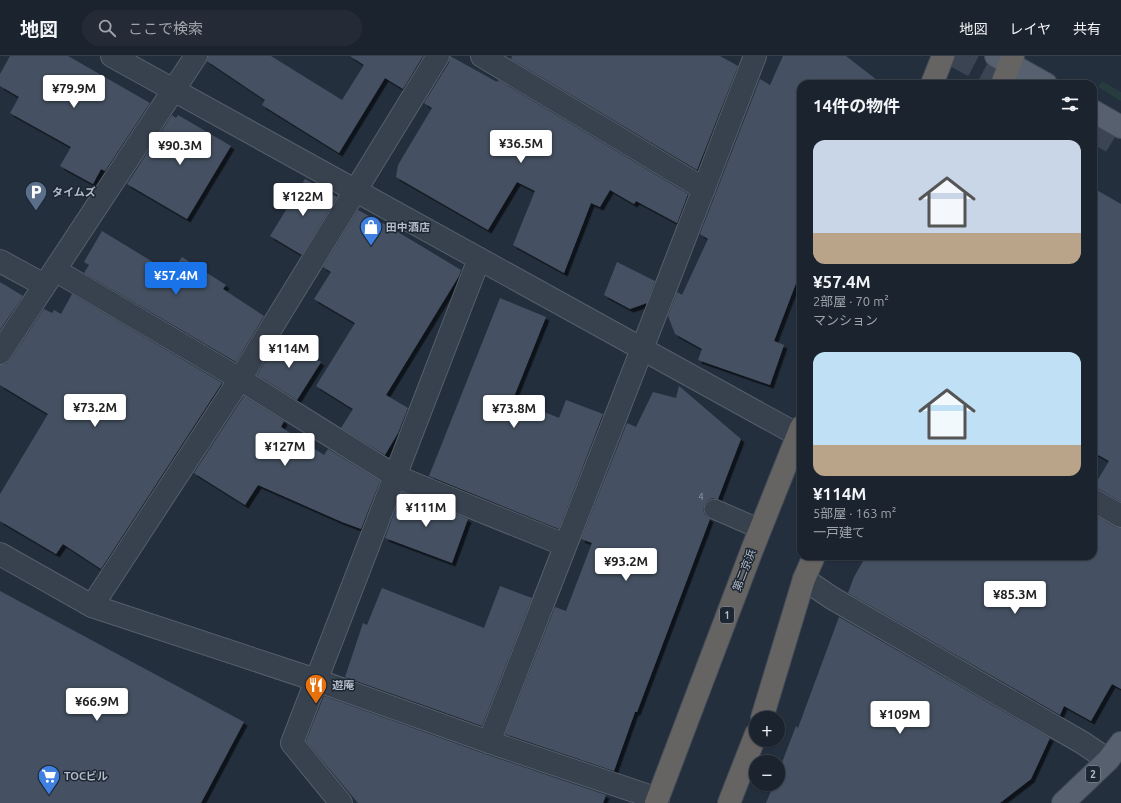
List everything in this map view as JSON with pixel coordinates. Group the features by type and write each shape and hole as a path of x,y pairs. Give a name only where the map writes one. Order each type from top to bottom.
{"highway":[{"path":"934,80 943,56"},
{"path":"1003,80 1006,59"},
{"name":"第二京浜","path":"657,801 760,529 797,436"},
{"path":"764,711 804,579 812,560"},
{"path":"729,803 751,747"}],"main road":[{"path":"1006,59 1040,80"},
{"path":"1097,113 1121,127"},
{"name":"2","path":"1063,803 1114,752"}],"street":[{"path":"112,56 642,349 797,430"},
{"path":"0,353 196,56"},
{"path":"92,606 240,379 438,56"},
{"path":"482,56 704,189"},
{"path":"489,742 755,56"},
{"path":"341,803 292,743 479,259"},
{"path":"0,261 50,277 240,379 395,476 565,545"},
{"path":"1097,502 1121,516"},
{"path":"0,554 92,606 316,680 657,801"},
{"path":"804,579 832,598 1083,743 1114,752"}],"lane":[{"path":"714,509 760,529"}],"green space":[{"path":"1102,81 1121,92 1121,101 1098,87"}],"building":[{"path":"10,56 68,56 150,103 105,171 101,169 93,184 60,166 71,147 10,113 19,97 0,86 0,74"},
{"path":"208,56 271,56 342,100 364,65 350,56 423,56 403,89 385,78 339,153 262,105 265,100 207,61"},
{"path":"450,56 497,82 498,80 688,194 677,223 636,201 634,204 610,190 600,207 591,203 564,273 513,245 535,191 517,182 488,230 396,177 398,165 432,108 424,103 449,63"},
{"path":"512,56 720,56 738,66 697,170 511,59"},
{"path":"783,56 846,56 877,80 797,80 797,281 774,341 784,345 770,385 698,360 702,349 675,334 668,316 677,292 682,295 708,239 700,234 760,79 770,85"},
{"path":"172,115 176,118 178,115 231,146 187,219 127,184"},
{"path":"305,179 337,197 302,255 270,236"},
{"path":"1097,190 1121,204 1121,502 1097,489 1097,481 1109,461 1097,454"},
{"path":"358,210 388,226 461,270 459,276 386,395 408,408 398,433 385,455 341,428 353,409 316,386 355,323 314,299 331,272 323,267"},
{"path":"102,231 171,273 182,257 226,285 223,289 264,316 236,362 84,273 89,265 84,262"},
{"path":"617,262 655,281 647,303 630,309 604,295"},
{"path":"0,282 23,296 0,330"},
{"path":"72,294 222,383 101,569 63,544 56,554 0,521 0,494 48,414 0,385 0,365 6,364 10,360 44,309 52,313 54,310 61,314"},
{"path":"500,298 546,317 513,399 559,418 566,400 603,414 559,529 429,476"},
{"path":"280,338 321,362 297,400 257,375"},
{"path":"679,386 741,439 718,499 712,498 704,505 703,510 705,515 710,519 637,712 635,712 614,771 505,734 555,607 566,611 592,543 581,539 627,423 636,427 653,392 676,398"},
{"path":"244,396 284,421 281,427 324,455 328,449 380,481 361,529 258,485 245,505 194,473"},
{"path":"402,492 468,519 452,563 385,538"},
{"path":"1097,516 1115,527 1121,528 1121,689 1112,684 1091,721 1064,706 1060,715 848,593 854,577 864,560 1097,560"},
{"path":"500,586 532,598 482,726 345,677 363,623 367,625 382,588 484,628"},
{"path":"0,591 244,722 201,803 0,803"},
{"path":"839,617 1050,738 1031,779 1000,803 766,803 771,791 785,791 785,755 796,726 798,728"},
{"path":"324,696 485,754 606,795 603,803 358,803 306,741"}],"tunnel":[{"path":"954,56 999,80"},
{"path":"1097,133 1121,148"}],"place":[{"name":"タイムズ","path":"36,212"},
{"name":"田中酒店","path":"371,246"},
{"name":"遊庵","path":"316,704"},
{"name":"TOCビル","path":"49,796"}]}
